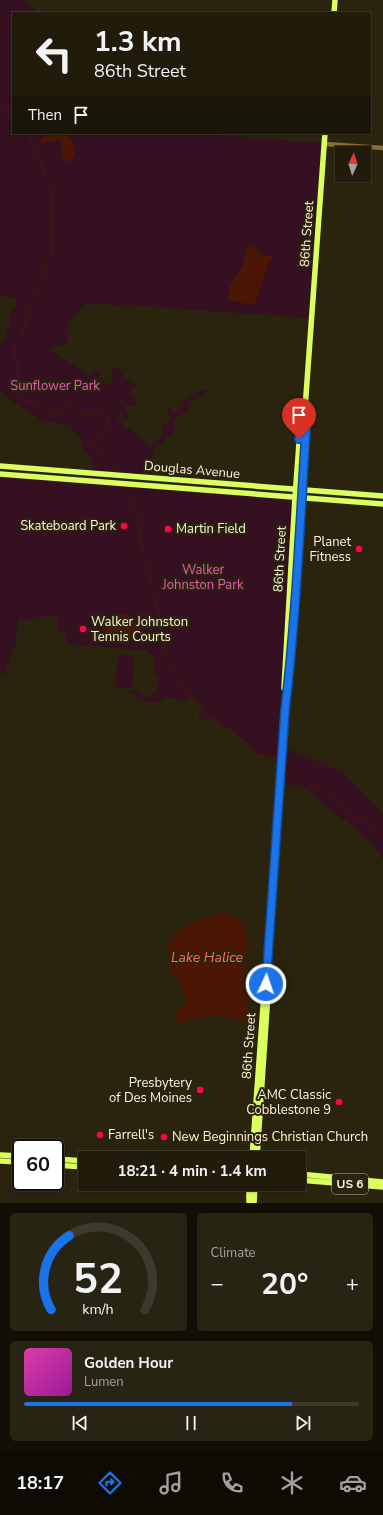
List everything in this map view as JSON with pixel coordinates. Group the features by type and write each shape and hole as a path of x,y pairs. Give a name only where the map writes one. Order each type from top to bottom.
{"main road":[{"path":"334,12 335,0"},
{"name":"86th Street","path":"253,1151 285,711 284,674 298,490 306,430 305,409 325,134"},
{"name":"Douglas Avenue","path":"0,466 298,490 383,501"},
{"name":"Douglas Avenue","path":"0,474 298,498 383,501"},
{"name":"86th Street","path":"257,1151 268,993 266,984"},
{"path":"0,1155 12,1156"},
{"path":"64,1160 78,1161"},
{"path":"0,1161 12,1162"},
{"path":"64,1166 78,1167"},
{"name":"US 6","path":"306,1175 383,1182"},
{"name":"US 6","path":"306,1181 383,1188"},
{"path":"248,1203 249,1191"},
{"path":"254,1203 255,1191"}],"street":[{"path":"325,144 383,148"}],"green space":[{"name":"Sunflower Park","path":"0,0 25,0 38,12 12,12 12,134 196,134 321,143 308,318 139,306 132,308 128,305 121,308 109,304 84,304 74,319 67,323 70,327 66,332 69,342 61,346 52,346 50,350 91,376 91,371 98,371 100,373 98,378 110,386 113,376 111,370 115,368 119,369 126,378 135,383 137,387 131,391 131,394 137,401 137,406 125,405 128,419 123,419 121,410 118,419 131,431 139,434 143,441 150,447 164,433 162,426 170,421 167,413 169,408 174,413 179,408 183,400 190,397 198,390 202,391 208,389 208,391 198,396 187,410 176,420 173,424 175,428 174,432 156,447 150,461 144,466 142,475 131,474 131,472 92,471 92,459 90,455 84,452 80,436 75,434 70,427 40,420 36,415 27,412 18,404 12,402 9,397 3,396 0,389 0,343 5,341 5,336 10,322 9,314 15,308 18,298 0,296"},
{"name":"Walker Johnston Park","path":"0,476 178,490 194,493 238,494 253,497 289,500 291,502 288,596 277,758 254,753 249,745 219,722 208,718 202,720 200,719 199,712 203,710 201,703 195,701 190,696 186,700 180,701 172,697 165,697 157,703 138,700 136,695 130,693 131,691 139,692 148,698 151,697 154,690 158,688 159,679 155,672 155,662 147,650 69,644 65,640 65,632 57,631 57,617 46,616 32,620 18,619 15,646 8,662 6,673 0,674"},
{"path":"118,655 134,656 132,688 115,687"},
{"path":"282,747 343,772 383,814 383,859 373,845 351,824 330,810 311,792 300,786 280,783"}],"water":[{"path":"48,134 66,134 74,144 75,153 73,157 66,162 62,152 61,140 59,139 42,143 42,139"},
{"path":"252,245 256,251 261,254 273,256 274,258 269,263 257,299 255,303 251,305 227,299 229,288 245,259 246,248"},
{"path":"127,614 135,623 135,636 132,641 126,644 118,643 108,638 104,628 109,625 110,617"},
{"name":"Lake Halice","path":"218,913 236,917 247,936 243,982 248,1002 247,1017 244,1021 213,1015 183,1021 173,1020 177,1011 187,1002 181,984 169,968 168,942 180,929"}],"waterway":[{"path":"0,24 0,31"},
{"path":"0,108 12,114"},
{"path":"30,134 31,142 37,152 50,188 53,203 52,255 48,258 41,283 29,309 22,335 16,342 14,353 18,368 17,391 23,400 36,403 50,413 56,415 63,411 62,405 67,402 76,411 82,414 96,414 102,412 108,415 106,430 94,440 93,443 95,450 106,456 114,464 117,472"},
{"path":"125,488 138,517 145,562 149,570 151,587 159,612 158,621 170,668 177,677 178,682 185,689 188,699 192,703 201,706 224,727 231,730 249,745 254,753 281,760"},
{"path":"284,761 290,765 300,778 308,784 321,791 338,795 342,808 346,813 354,817 369,820 372,828 383,835"}],"place":[{"name":"Skateboard Park","path":"124,526"},
{"name":"Martin Field","path":"168,529"},
{"name":"Planet Fitness","path":"359,549"},
{"name":"Walker Johnston Tennis Courts","path":"83,629"},
{"name":"Presbytery of Des Moines","path":"200,1090"},
{"name":"AMC Classic Cobblestone 9","path":"339,1102"},
{"name":"Farrell's","path":"100,1135"},
{"name":"New Beginnings Christian Church","path":"164,1137"}],"route":[{"path":"266,984 306,430 305,409 299,439"}]}
